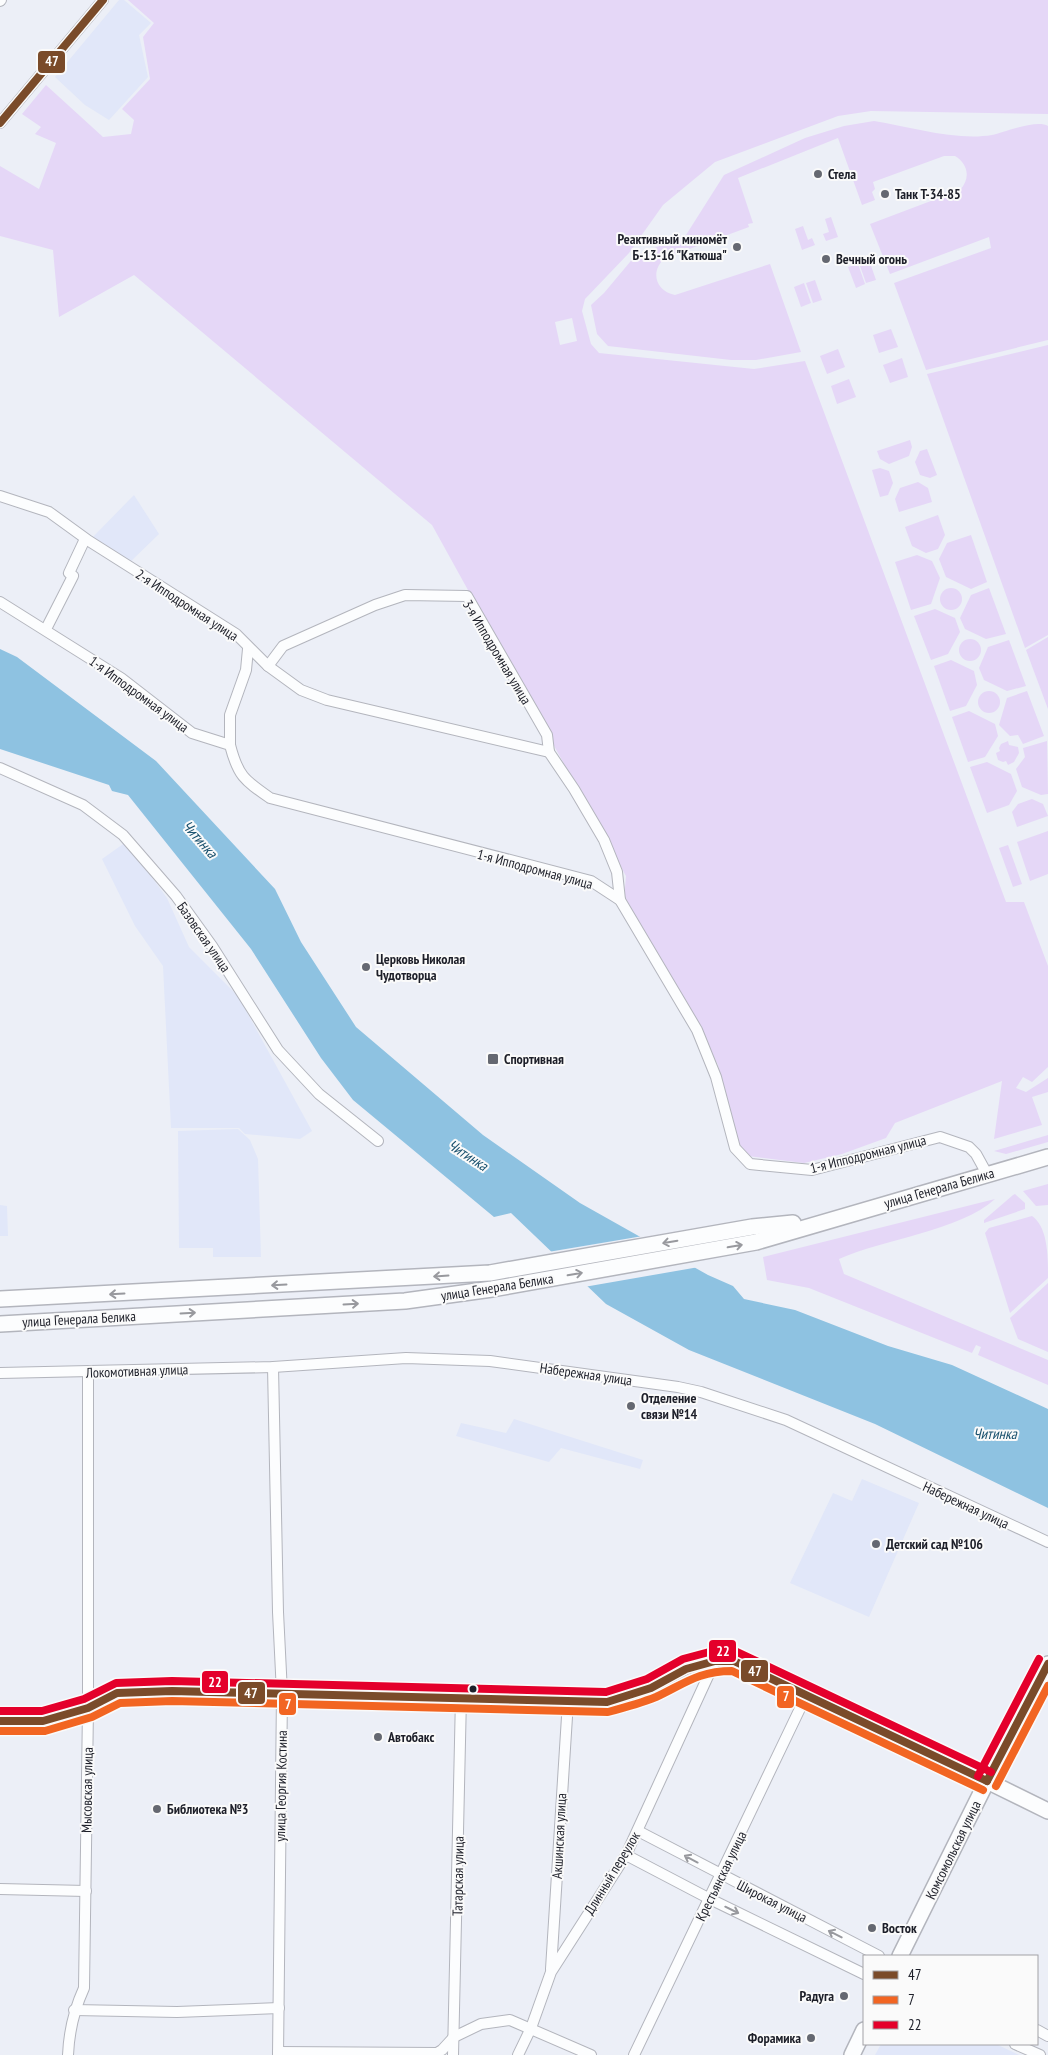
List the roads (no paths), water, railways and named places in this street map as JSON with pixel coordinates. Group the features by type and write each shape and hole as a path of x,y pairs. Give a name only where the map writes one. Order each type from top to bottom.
{"main road":[{"name":"улица Генерала Белика","path":"0,1324 404,1301 492,1289 830,1220 1048,1157"},
{"name":"улица Генерала Белика","path":"0,1299 490,1273 754,1235"},
{"path":"158,1291 159,1315"},
{"name":"Комсомольская улица","path":"900,1955 1048,1664"},
{"path":"987,1782 1048,1811"},
{"path":"852,2055 863,2032"}],"street":[{"path":"0,123 103,0"},
{"name":"2-я Ипподромная улица","path":"0,496 49,512 86,539 236,634 248,649 301,690 327,700 549,752"},
{"path":"46,629 73,576 69,573 86,539"},
{"name":"3-я Ипподромная улица","path":"268,666 283,646 375,605 405,596 466,596 547,735 549,752 574,788 604,840 617,872 620,900"},
{"name":"1-я Ипподромная улица","path":"0,602 46,629 121,678 192,733 230,745 236,767 249,784 270,798 308,810 403,832 511,862 591,881 620,900 697,1030 716,1077 734,1148 750,1164 812,1170 940,1136 969,1147 976,1154 987,1174"},
{"path":"230,745 230,715 246,670 248,649"},
{"name":"Базовская улица","path":"0,768 83,805 123,834 176,896 212,946 278,1050 319,1094 378,1141"},
{"name":"Набережная улица","path":"273,1367 406,1358 490,1361 678,1387 701,1392 786,1420 932,1490 1048,1542"},
{"name":"Локомотивная улица","path":"0,1373 273,1367"},
{"name":"улица Георгия Костина","path":"273,1367 278,1612 282,1694 278,2053"},
{"name":"Мысовская улица","path":"68,2055 74,2010 84,1988 88,1708 88,1372"},
{"path":"0,1721 43,1721 88,1708 117,1693 172,1691 607,1702 651,1688 686,1668 715,1662 734,1661 987,1782"},
{"name":"Длинный переулок","path":"518,2055 531,2028 551,1972 626,1855 715,1662"},
{"name":"Крестьянская улица","path":"634,2055 722,1875 806,1696"},
{"name":"Татарская улица","path":"453,2055 461,1697"},
{"name":"Акшинская улица","path":"551,1972 568,1701"},
{"name":"Широкая улица","path":"638,1831 877,1955"},
{"name":"Широкая улица","path":"626,1855 710,1899 863,1974"},
{"path":"0,1889 86,1891"},
{"path":"74,2010 177,2012 278,2008"},
{"path":"278,2053 437,2053 454,2037 481,2024 510,2020 591,2055"},
{"path":"1017,2045 1040,2055"}],"water":[{"name":"Читинка","path":"0,649 17,657 156,761 275,889 301,942 356,1027 483,1135 580,1203 708,1275 733,1286 744,1299 795,1310 888,1346 952,1365 1048,1409 1048,1508 875,1424 689,1350 606,1304 511,1213 494,1217 353,1100 321,1058 251,949 128,795 112,791 109,785 0,749"}],"place":[{"name":"Стела","path":"818,174"},
{"name":"Танк Т-34-85","path":"885,194"},
{"name":"Реактивный миномёт Б-13-16 \"Катюша\"","path":"737,247"},
{"name":"Вечный огонь","path":"826,259"},
{"name":"Церковь Николая Чудотворца","path":"366,967"},
{"name":"Спортивная","path":"493,1059"},
{"name":"Отделение связи №14","path":"631,1406"},
{"name":"Детский сад №106","path":"876,1544"},
{"name":"Автобакс","path":"378,1737"},
{"name":"Библиотека №3","path":"157,1809"},
{"name":"Восток","path":"872,1928"},
{"name":"Радуга","path":"844,1996"},
{"name":"Форамика","path":"811,2038"}]}
